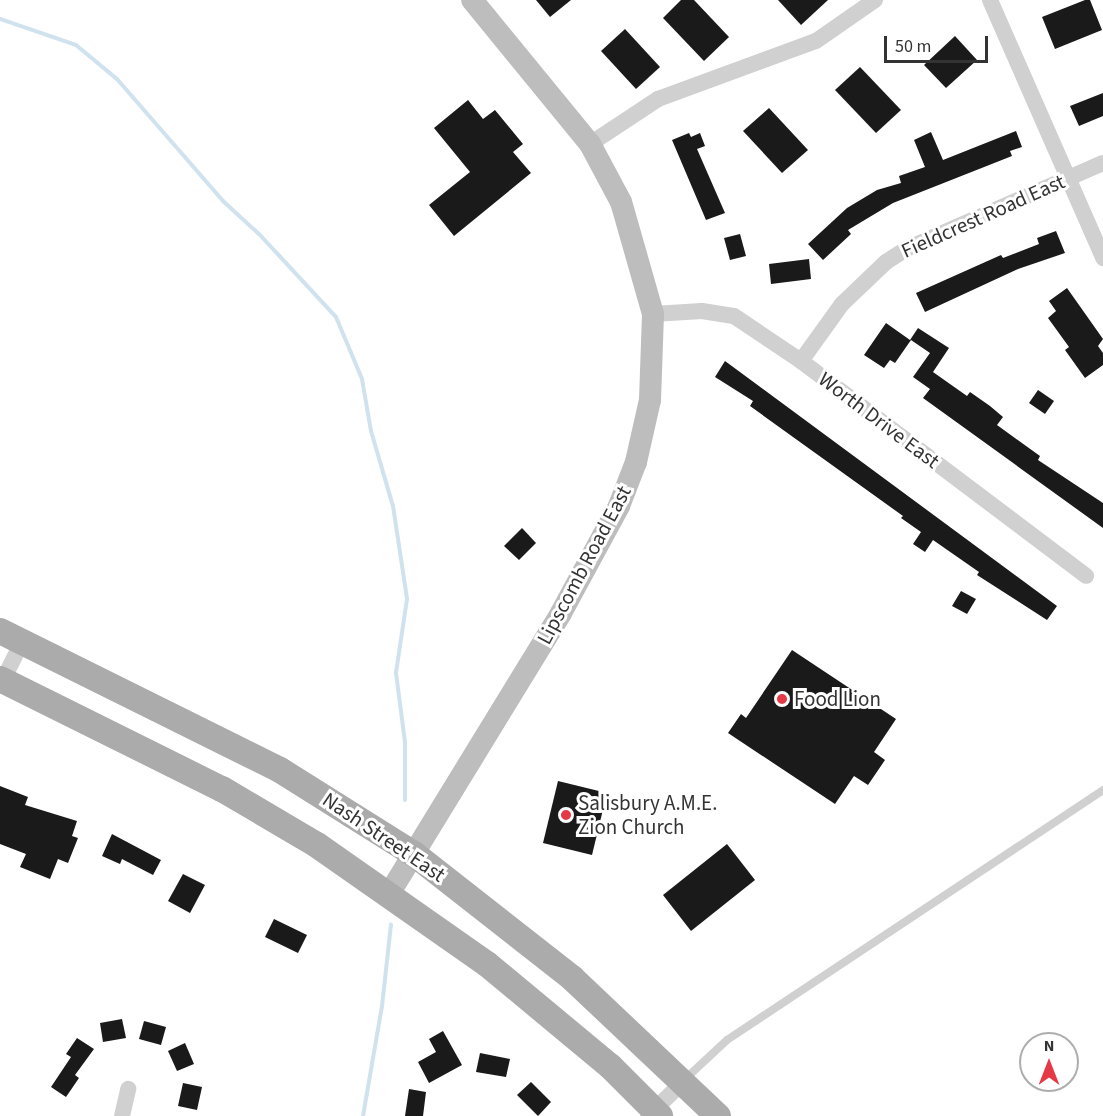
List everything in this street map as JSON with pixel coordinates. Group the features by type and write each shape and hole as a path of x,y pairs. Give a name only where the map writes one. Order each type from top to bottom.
{"main road":[{"name":"Nash Street East","path":"11,636 254,756 414,854 572,978 718,1116"},
{"path":"1,682 222,789 317,845 487,964 610,1066 654,1114"}],"street":[{"name":"Lipscomb Road East","path":"389,894 561,613 619,506 636,462 650,400 653,314 621,202 590,144 472,0"},
{"path":"590,144 658,99 816,41 875,0"},
{"path":"990,0 1103,258"},
{"name":"Fieldcrest Road East","path":"801,361 842,304 886,262 906,249 1103,163"},
{"name":"Worth Drive East","path":"653,314 702,311 734,316 801,361 1086,576"},
{"path":"1,682 11,636"},
{"path":"654,1114 683,1082"},
{"path":"122,1116 128,1089"}],"lane":[{"path":"683,1082 727,1040 1103,790"}],"building":[{"path":"536,0 571,0 550,17"},
{"path":"681,0 694,0 729,37 704,61 663,18"},
{"path":"778,0 828,0 801,25"},
{"path":"1090,0 1102,30 1055,49 1042,17"},
{"path":"625,29 660,67 636,89 601,51"},
{"path":"955,36 977,60 946,88 924,65"},
{"path":"860,67 901,110 876,133 835,90"},
{"path":"1103,93 1103,116 1079,126 1070,106"},
{"path":"468,100 483,119 495,110 523,144 513,152 531,173 454,236 429,205 470,172 434,128"},
{"path":"769,108 808,150 782,173 743,131"},
{"path":"1016,131 1022,147 1010,151 1012,156 893,203 848,230 851,234 823,260 808,244 847,208 877,190 901,183 899,176 925,167 914,140 931,132 943,160"},
{"path":"689,133 691,137 700,133 705,146 697,149 725,213 706,220 672,140"},
{"path":"1056,231 1065,253 1018,269 925,312 916,293 1001,255 1003,258 1039,244 1037,238"},
{"path":"740,234 746,256 730,260 724,238"},
{"path":"809,259 811,279 771,284 769,264"},
{"path":"1067,288 1103,339 1098,346 1103,353 1103,365 1085,378 1065,350 1069,347 1048,318 1056,311 1049,301"},
{"path":"886,323 910,340 918,328 949,348 933,372 967,396 970,392 990,406 1003,417 997,425 1040,456 1038,460 1103,503 1103,528 923,398 930,389 913,377 930,353 911,340 895,363 890,360 884,368 864,355"},
{"path":"725,361 1057,606 1047,620 977,575 979,572 933,540 925,552 913,544 921,532 901,518 903,516 750,406 753,401 715,377"},
{"path":"1038,390 1054,401 1045,414 1029,403"},
{"path":"522,528 536,543 519,560 504,546"},
{"path":"961,591 976,599 967,614 952,606"},
{"path":"792,650 896,719 874,752 885,760 868,785 854,776 835,804 728,733 741,714 746,718"},
{"path":"558,781 607,793 592,855 543,843"},
{"path":"0,786 28,797 25,805 77,821 72,836 78,838 68,863 58,859 50,879 20,867 26,854 0,844"},
{"path":"112,834 161,860 153,875 122,859 120,864 102,856"},
{"path":"727,844 755,880 691,931 663,895"},
{"path":"183,874 205,885 190,913 168,901"},
{"path":"274,919 307,935 298,953 265,937"},
{"path":"122,1019 126,1038 103,1042 100,1023"},
{"path":"144,1021 166,1027 161,1045 139,1039"},
{"path":"443,1031 462,1065 429,1083 418,1062 436,1052 429,1039"},
{"path":"77,1038 94,1049 75,1075 79,1078 66,1097 51,1087 71,1057 66,1054"},
{"path":"185,1043 194,1064 177,1071 168,1051"},
{"path":"480,1053 510,1059 506,1077 476,1072"},
{"path":"531,1082 551,1102 538,1116 517,1095"},
{"path":"183,1083 202,1087 197,1110 178,1106"},
{"path":"409,1089 426,1092 423,1116 405,1116"}],"waterway":[{"path":"0,19 76,45 117,79 223,201 260,235 336,317 362,379 371,431 393,506 407,599 396,673 405,742 405,800"},
{"path":"363,1116 382,1006 391,924"}],"place":[{"name":"Food Lion","path":"782,699"},
{"name":"Salisbury A.M.E. Zion Church","path":"566,815"}]}
